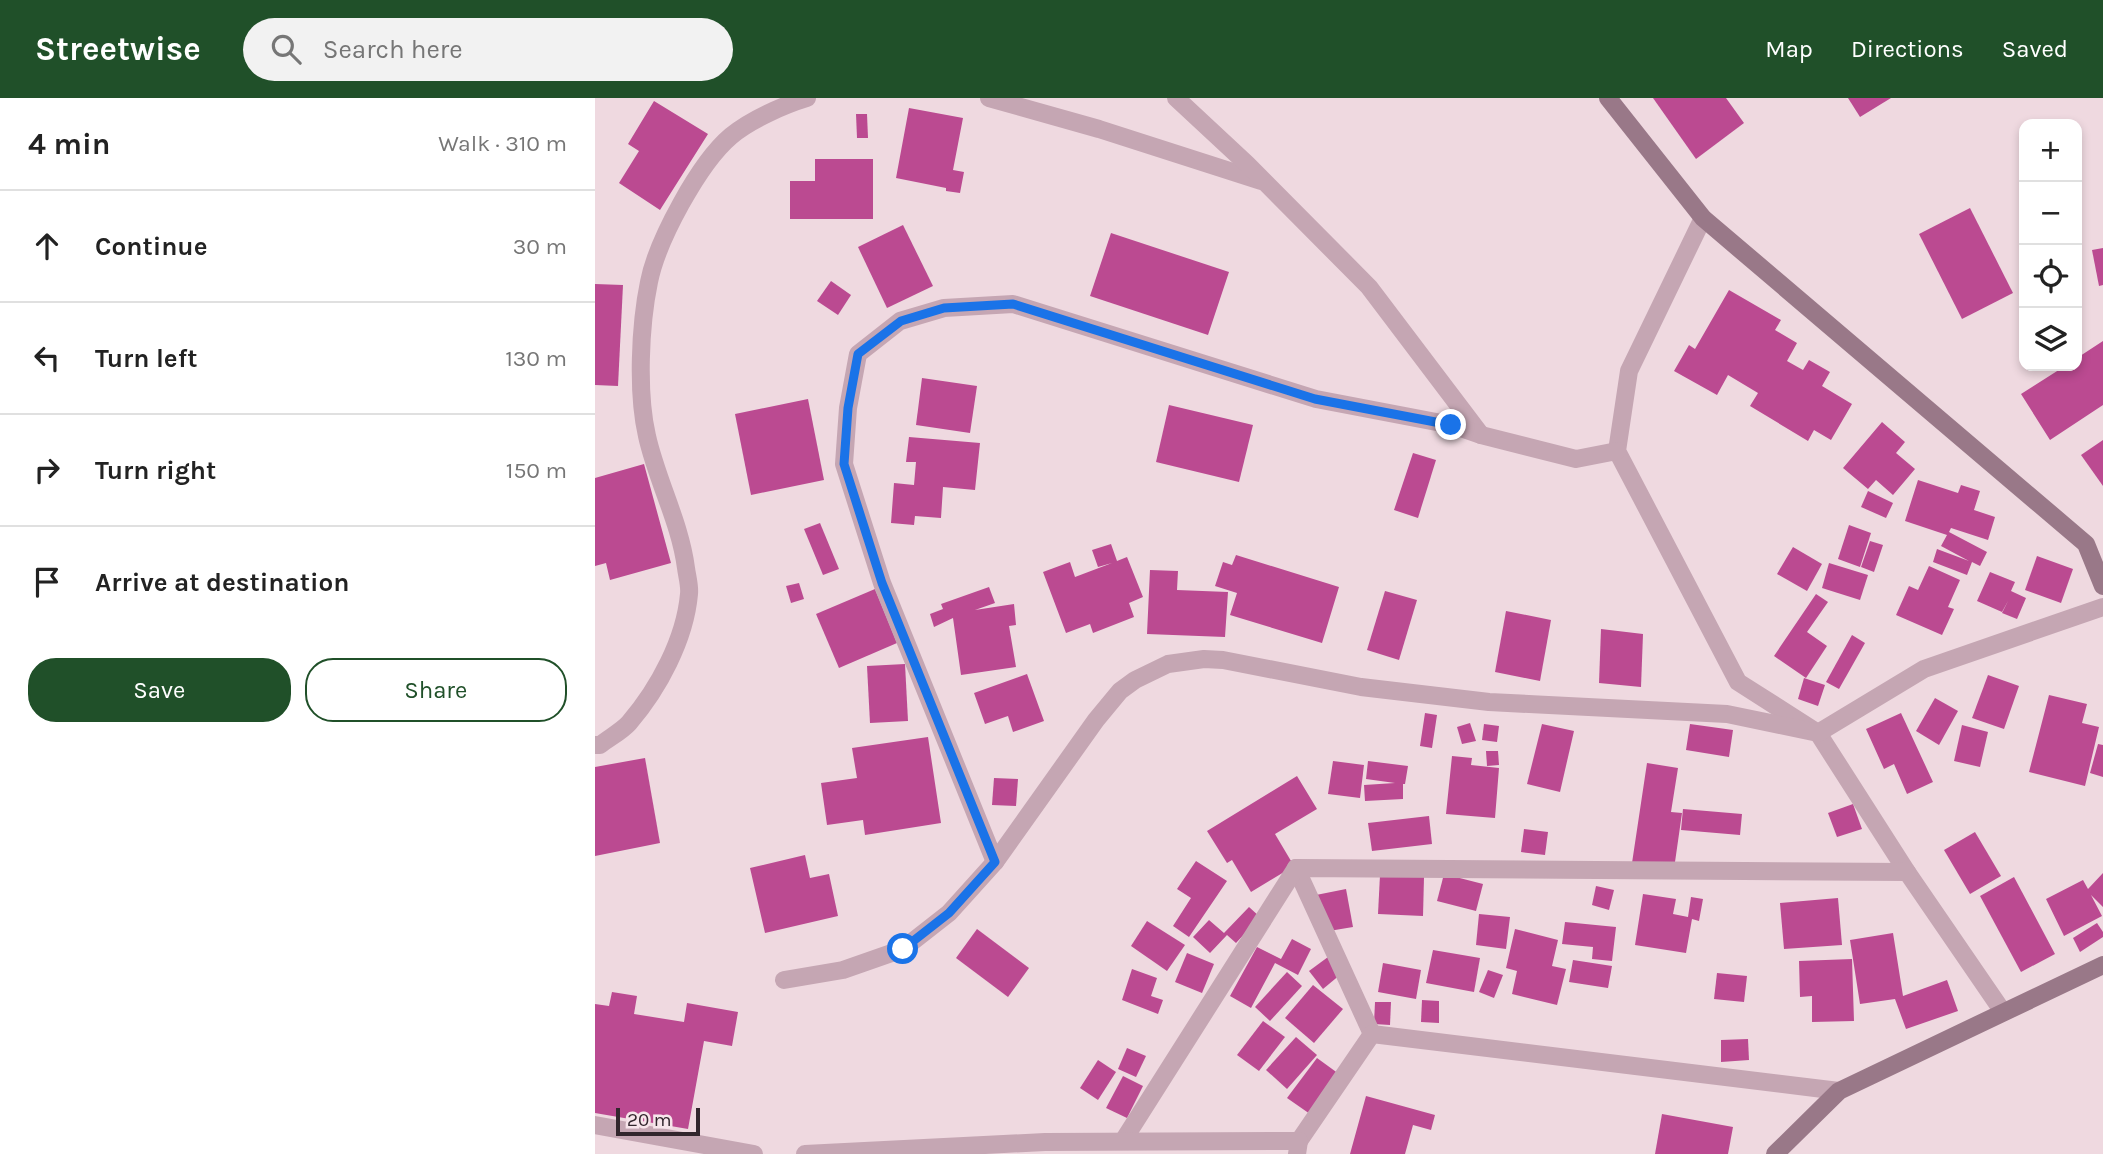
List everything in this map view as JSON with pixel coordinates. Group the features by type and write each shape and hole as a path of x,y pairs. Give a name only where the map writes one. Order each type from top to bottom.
{"street":[{"path":"595,746 628,724 655,685 680,638 689,592 683,542 647,436 642,404 642,345 649,281 666,236 701,170 731,135 785,104 807,98"},
{"path":"989,98 1100,129 1264,182"},
{"path":"1176,98 1369,287 1481,435"},
{"path":"1608,98 1703,218 2087,544 2103,586"},
{"path":"1703,218 1629,371 1617,451 1738,682 1818,733 1907,872 2003,1012"},
{"path":"995,862 882,583 844,464 848,408 858,354 901,321 944,308 1013,304 1315,399 1451,425 1576,459 1617,451"},
{"path":"785,980 843,970 903,949 949,913 995,862 1107,705 1135,680 1151,671 1186,660 1223,660 1361,687 1489,702 1727,714 1818,733 1924,669 2103,607"},
{"path":"1296,868 1907,872"},
{"path":"1296,868 1372,1034"},
{"path":"1123,1141 1296,868"},
{"path":"1775,1154 1839,1091 2103,965"},
{"path":"1372,1034 1839,1091"},
{"path":"805,1154 1045,1142 1123,1141 1298,1148 1372,1034"},
{"path":"595,1125 754,1154"}],"building":[{"path":"1653,98 1726,98 1744,123 1696,159"},
{"path":"1848,98 1891,98 1860,117"},
{"path":"654,101 708,134 660,210 619,183 639,151 628,144"},
{"path":"909,108 963,118 953,170 964,172 960,193 896,178"},
{"path":"856,114 867,114 868,138 857,138"},
{"path":"815,159 873,159 873,219 790,219 790,181 815,181"},
{"path":"1970,208 2013,293 1962,319 1919,234"},
{"path":"903,225 933,286 887,308 858,247"},
{"path":"1111,233 1229,272 1208,335 1090,296"},
{"path":"2103,248 2103,285 2099,286 2092,250"},
{"path":"831,281 851,295 838,315 817,301"},
{"path":"595,284 623,285 618,386 595,385"},
{"path":"1729,290 1781,320 1775,330 1797,343 1787,361 1803,370 1809,360 1830,372 1822,386 1852,404 1831,440 1814,430 1808,441 1750,406 1758,393 1728,375 1717,395 1674,371 1689,345 1695,349"},
{"path":"2103,341 2103,405 2050,440 2021,394 2057,371 2082,371 2082,355"},
{"path":"922,378 977,386 970,433 916,425"},
{"path":"808,399 824,480 751,495 735,414"},
{"path":"1169,405 1253,425 1239,482 1156,462"},
{"path":"1882,422 1905,442 1896,453 1915,469 1893,495 1876,480 1868,489 1843,468"},
{"path":"909,437 980,443 975,490 943,487 941,518 915,516 914,525 891,523 894,483 914,485 916,462 906,462"},
{"path":"2103,440 2103,486 2081,455"},
{"path":"1413,453 1436,460 1418,518 1394,510"},
{"path":"644,464 671,563 610,580 606,563 595,566 595,478"},
{"path":"1918,480 1958,493 1961,485 1980,491 1974,510 1995,517 1988,540 1951,528 1949,532 1987,552 1980,566 1972,562 1967,575 1933,562 1937,549 1969,561 1941,546 1947,535 1905,521"},
{"path":"1868,491 1893,503 1886,518 1861,507"},
{"path":"820,523 839,569 823,575 804,529"},
{"path":"1849,525 1871,533 1860,567 1838,559"},
{"path":"1870,541 1883,545 1874,572 1861,567"},
{"path":"1111,544 1117,561 1127,557 1143,597 1129,603 1134,617 1093,633 1090,624 1066,633 1043,572 1070,562 1075,577 1112,563 1098,567 1092,550"},
{"path":"1793,547 1822,564 1807,591 1777,574"},
{"path":"1236,555 1339,587 1322,643 1230,615 1237,593 1215,586 1223,562 1232,565"},
{"path":"2037,556 2073,569 2061,603 2025,590"},
{"path":"1829,563 1868,575 1860,600 1822,588"},
{"path":"1929,566 1960,580 1948,607 1954,609 1942,635 1896,615 1909,586 1918,590"},
{"path":"1150,570 1178,571 1177,590 1228,592 1225,637 1147,634"},
{"path":"1990,572 2015,582 2011,591 2026,598 2017,619 2002,613 2008,601 2002,612 1977,601"},
{"path":"799,583 804,599 791,603 786,586"},
{"path":"989,587 995,603 975,610 1014,604 1016,625 1009,626 1016,667 961,675 953,618 934,627 930,614 943,609 941,604"},
{"path":"875,589 897,643 839,668 816,614"},
{"path":"1385,591 1417,600 1399,660 1367,650"},
{"path":"1816,594 1828,602 1807,632 1827,646 1806,678 1774,656"},
{"path":"1506,611 1551,620 1540,681 1495,672"},
{"path":"1601,629 1643,634 1641,687 1599,683"},
{"path":"1852,635 1865,643 1839,689 1826,682"},
{"path":"905,664 908,721 870,723 867,666"},
{"path":"1027,674 1044,721 1013,732 1008,716 985,724 974,693"},
{"path":"1988,675 2019,686 2004,729 1972,718"},
{"path":"1804,678 1825,685 1818,706 1798,699"},
{"path":"2049,695 2087,704 2082,723 2099,727 2085,786 2029,772"},
{"path":"1935,698 1958,711 1939,745 1916,731"},
{"path":"1425,713 1437,715 1432,748 1420,746"},
{"path":"1901,713 1933,782 1907,794 1894,764 1884,769 1866,729"},
{"path":"1470,723 1476,741 1462,744 1457,727"},
{"path":"1484,724 1499,726 1497,742 1482,740"},
{"path":"1542,724 1574,731 1560,792 1527,784"},
{"path":"1690,724 1733,730 1729,757 1686,750"},
{"path":"1962,725 1988,732 1980,767 1954,761"},
{"path":"928,737 941,823 865,835 863,820 827,825 821,783 857,778 852,748"},
{"path":"2098,744 2103,745 2103,777 2090,773"},
{"path":"1486,751 1498,751 1499,765 1487,766"},
{"path":"1452,756 1472,758 1471,765 1499,768 1495,818 1446,814"},
{"path":"645,758 660,843 595,856 595,767"},
{"path":"1333,761 1364,765 1360,798 1328,794"},
{"path":"1368,761 1408,766 1403,784 1403,799 1365,801 1364,785 1395,783 1366,779"},
{"path":"1647,763 1678,768 1671,812 1682,813 1674,869 1632,863"},
{"path":"1297,776 1317,809 1275,834 1294,866 1251,892 1232,860 1227,863 1207,831"},
{"path":"994,778 1018,779 1016,806 992,805"},
{"path":"1853,804 1862,829 1837,837 1828,813"},
{"path":"1683,809 1742,814 1740,835 1681,830"},
{"path":"1429,816 1432,844 1372,851 1368,823"},
{"path":"1524,829 1548,832 1545,855 1521,852"},
{"path":"1975,832 2001,876 1970,894 1944,850"},
{"path":"805,855 810,878 829,874 838,916 765,933 750,868"},
{"path":"1196,861 1227,881 1189,937 1173,926 1191,898 1177,889"},
{"path":"2103,873 2103,907 2091,895 2102,916 2064,936 2046,899 2083,880 2088,889"},
{"path":"1444,874 1483,884 1476,911 1437,901"},
{"path":"1380,875 1424,877 1423,916 1378,914"},
{"path":"2014,877 2055,954 2021,972 1980,896"},
{"path":"1596,886 1614,890 1609,910 1592,905"},
{"path":"1346,889 1353,927 1323,932 1316,895"},
{"path":"1643,894 1676,899 1673,914 1688,917 1691,897 1703,899 1699,921 1692,919 1686,953 1635,945"},
{"path":"1838,898 1842,945 1784,949 1780,903"},
{"path":"1249,907 1260,917 1236,943 1227,935 1210,953 1193,937 1209,920 1224,933"},
{"path":"1479,914 1510,917 1506,949 1476,945"},
{"path":"1147,921 1185,945 1167,971 1131,946"},
{"path":"1565,922 1616,927 1612,961 1592,959 1593,947 1562,944"},
{"path":"2097,923 2103,937 2080,952 2073,938"},
{"path":"977,929 1029,968 1008,997 956,958"},
{"path":"1515,929 1558,940 1552,966 1566,969 1557,1005 1512,994 1517,971 1506,968"},
{"path":"1893,933 1903,996 1947,980 1958,1011 1906,1029 1895,999 1860,1004 1850,940"},
{"path":"1292,939 1311,949 1298,975 1275,963 1251,1008 1230,996 1257,947 1281,959"},
{"path":"1433,950 1480,958 1474,992 1426,983"},
{"path":"1187,953 1214,964 1202,993 1175,982"},
{"path":"1328,957 1341,974 1323,989 1309,971"},
{"path":"1852,959 1854,1021 1812,1022 1812,996 1800,997 1799,961"},
{"path":"1573,960 1612,966 1608,988 1569,982"},
{"path":"1383,963 1421,970 1416,999 1378,992"},
{"path":"1132,969 1157,978 1151,996 1163,1000 1158,1014 1122,1000"},
{"path":"1488,970 1503,975 1494,998 1479,992"},
{"path":"1287,972 1302,986 1270,1021 1255,1007"},
{"path":"1717,973 1747,976 1744,1002 1714,999"},
{"path":"1313,985 1343,1009 1314,1043 1285,1018"},
{"path":"612,992 637,996 634,1014 684,1022 687,1003 738,1012 732,1046 704,1041 688,1129 595,1113 595,1004 609,1006"},
{"path":"1422,1000 1439,1001 1439,1023 1421,1022"},
{"path":"1375,1002 1391,1002 1390,1025 1374,1024"},
{"path":"1263,1021 1285,1037 1259,1071 1237,1055"},
{"path":"1296,1037 1317,1055 1287,1089 1266,1070"},
{"path":"1748,1039 1749,1060 1721,1062 1721,1040"},
{"path":"1127,1048 1146,1056 1136,1077 1118,1069"},
{"path":"1317,1058 1339,1074 1310,1114 1287,1098"},
{"path":"1098,1060 1116,1072 1098,1100 1080,1088"},
{"path":"1123,1076 1143,1086 1127,1118 1106,1108"},
{"path":"1366,1096 1435,1115 1431,1130 1413,1125 1405,1154 1350,1154"},
{"path":"1662,1114 1733,1127 1728,1154 1655,1154"}],"route":[{"path":"903,949 949,913 995,862 882,583 844,464 848,408 858,354 901,321 944,308 1013,304 1315,399 1451,425"}]}
